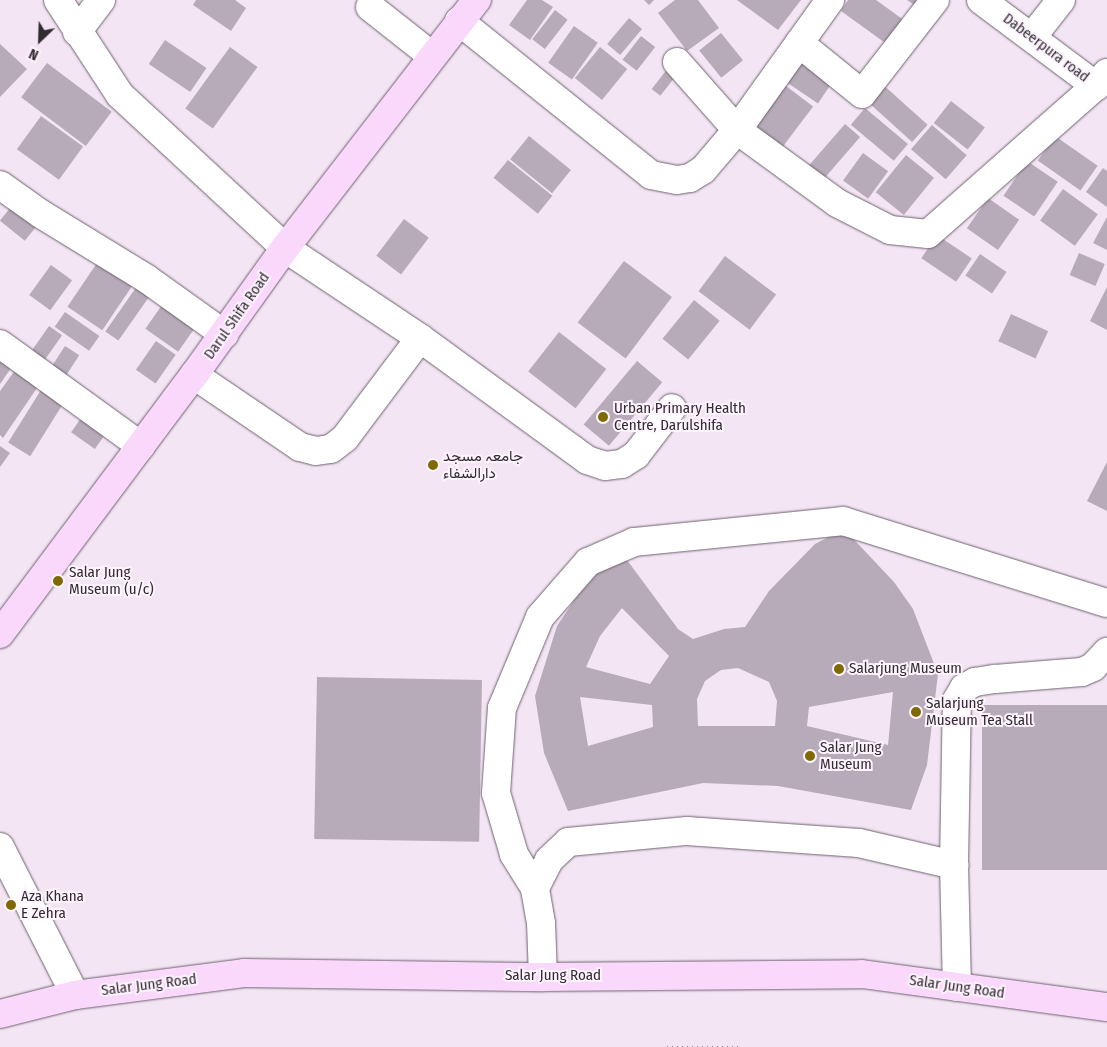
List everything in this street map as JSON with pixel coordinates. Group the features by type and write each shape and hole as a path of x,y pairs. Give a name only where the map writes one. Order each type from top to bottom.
{"main road":[{"name":"Darul Shifa Road","path":"0,634 194,376 285,248 431,55 477,0"},
{"name":"Salar Jung Road","path":"0,1014 75,995 244,973 543,977 862,974 1107,1007"}],"street":[{"path":"58,0 77,32 120,95 285,248 420,338 587,460 605,466 622,464 636,455 672,408"},
{"path":"77,32 101,0"},
{"path":"459,21 650,175 666,179 690,178 703,170 737,130 830,0"},
{"path":"799,43 862,94 934,0"},
{"path":"1032,38 1061,0"},
{"name":"Dabeerpura road","path":"986,1 1032,38 1102,80"},
{"path":"370,6 431,55"},
{"path":"677,62 737,130 837,203 890,230 928,234 1102,80"},
{"path":"0,185 41,214 147,279 224,334"},
{"path":"194,376 300,446 316,451 331,449 345,438 420,338"},
{"path":"0,344 140,446"},
{"path":"543,977 541,924 535,888 514,854 496,793 502,708 540,617 588,562 634,542 842,521 1107,603"},
{"path":"957,987 954,865 957,700 964,688 975,682 1082,672 1093,667 1107,652"},
{"path":"535,888 549,860 568,842 687,831 859,843 954,865"},
{"path":"0,847 75,995"}],"path":[{"path":"667,1047 742,1047"}],"building":[{"path":"196,0 235,0 246,8 231,31 193,5"},
{"path":"527,0 542,0 553,7 530,40 509,25"},
{"path":"644,0 654,0 649,5"},
{"path":"675,0 698,0 719,28 687,51 658,13"},
{"path":"737,0 801,0 778,30"},
{"path":"848,0 876,0 912,26 895,50 841,11"},
{"path":"907,0 930,0 923,11"},
{"path":"555,10 568,20 545,49 532,39"},
{"path":"629,18 642,29 620,55 607,44"},
{"path":"574,26 598,43 572,79 548,63"},
{"path":"721,33 743,60 721,78 699,51"},
{"path":"641,36 655,47 637,71 623,60"},
{"path":"165,40 206,68 190,92 149,64"},
{"path":"0,44 27,69 0,97"},
{"path":"230,47 258,67 213,128 185,108"},
{"path":"600,47 627,69 602,100 575,78"},
{"path":"801,57 834,79 818,103 785,81"},
{"path":"47,63 112,112 86,146 21,97"},
{"path":"672,63 681,70 660,96 652,89"},
{"path":"880,82 928,125 912,142 865,99"},
{"path":"782,83 813,106 781,150 750,126"},
{"path":"951,101 985,127 968,150 934,123"},
{"path":"865,108 908,144 894,161 851,125"},
{"path":"41,116 83,147 59,180 17,149"},
{"path":"845,124 860,137 822,181 807,168"},
{"path":"932,125 967,155 946,179 911,149"},
{"path":"529,136 571,170 552,193 510,159"},
{"path":"1055,136 1098,166 1080,190 1038,161"},
{"path":"863,153 888,171 868,199 843,181"},
{"path":"906,155 934,178 904,215 876,192"},
{"path":"508,160 552,196 538,214 494,178"},
{"path":"1027,161 1058,182 1034,217 1004,196"},
{"path":"1103,168 1107,171 1107,207 1086,192"},
{"path":"1063,189 1098,214 1075,246 1040,221"},
{"path":"988,198 1019,220 998,250 967,228"},
{"path":"15,202 40,222 25,241 0,221"},
{"path":"1107,217 1107,250 1093,243"},
{"path":"404,219 429,238 401,274 376,256"},
{"path":"937,235 972,258 956,282 921,258"},
{"path":"1079,253 1105,264 1095,286 1070,275"},
{"path":"980,254 1007,272 992,293 965,276"},
{"path":"725,256 776,295 750,330 699,291"},
{"path":"101,257 136,280 102,330 67,307"},
{"path":"624,261 672,297 626,359 578,322"},
{"path":"51,265 72,280 50,310 29,295"},
{"path":"142,279 155,288 118,341 105,331"},
{"path":"1107,287 1107,330 1090,321"},
{"path":"694,300 720,321 688,360 663,339"},
{"path":"162,305 195,328 178,352 145,329"},
{"path":"65,312 99,336 89,351 55,327"},
{"path":"1011,314 1048,331 1035,359 998,341"},
{"path":"49,326 62,335 40,367 27,358"},
{"path":"559,332 606,369 575,408 528,371"},
{"path":"156,341 176,355 156,383 136,370"},
{"path":"65,346 79,355 60,385 45,376"},
{"path":"0,361 11,368 0,384"},
{"path":"637,361 662,382 609,446 584,425"},
{"path":"16,369 39,385 3,438 0,435 0,391"},
{"path":"41,390 63,404 30,456 8,443"},
{"path":"86,411 110,428 95,449 71,432"},
{"path":"0,446 10,453 0,467"},
{"path":"1107,462 1107,511 1087,501"},
{"name":"Salarjung Museum","path":"844,529 894,582 913,609 938,674 927,765 911,810 778,786 703,783 568,811 544,753 535,696 557,626 593,572 627,560 678,629 693,639 724,629 745,627 769,591 815,544","holes":["622,608 669,656 650,684 586,667 600,636","738,668 769,682 777,701 775,726 698,726 697,699 705,681 721,670","893,692 888,745 807,726 809,707","580,697 652,705 653,727 588,746"]},
{"path":"317,677 482,680 479,842 314,839"},
{"path":"982,705 1107,705 1107,870 982,870"}],"place":[{"name":"Urban Primary Health Centre, Darulshifa","path":"603,417"},
{"name":"جامعہ مسجد دارالشفاء","path":"433,465"},
{"name":"Salar Jung Museum (u/c)","path":"58,581"},
{"name":"Salarjung Museum","path":"839,669"},
{"name":"Salarjung Museum Tea Stall","path":"916,712"},
{"name":"Salar Jung Museum","path":"810,756"},
{"name":"Aza Khana E Zehra","path":"11,905"}]}
